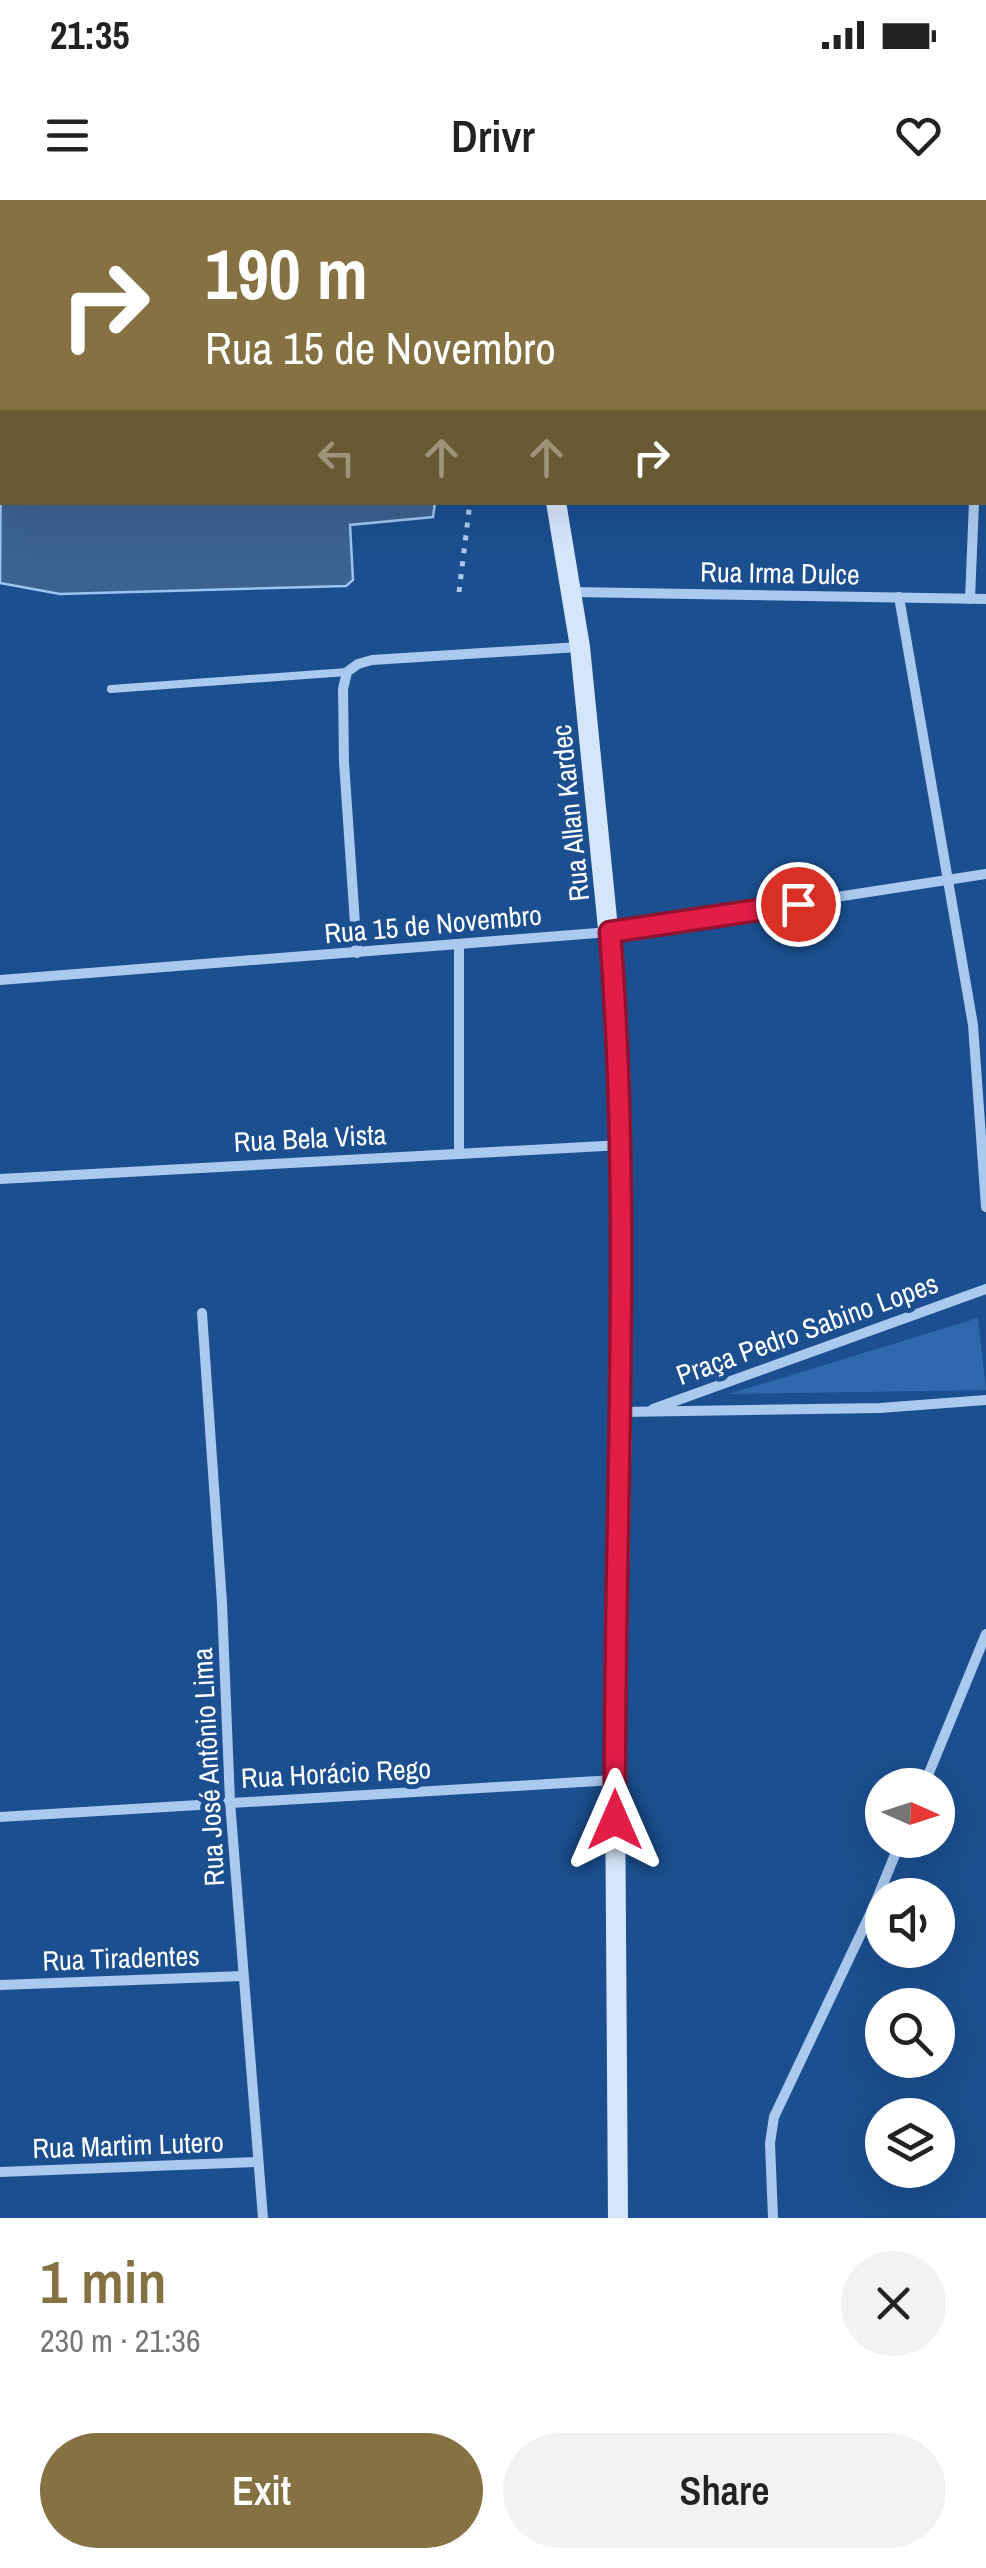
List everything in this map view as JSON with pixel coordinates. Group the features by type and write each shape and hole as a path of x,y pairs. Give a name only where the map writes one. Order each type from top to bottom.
{"main road":[{"name":"Rua Allan Kardec","path":"557,505 580,647 610,932 622,1145 615,1780 618,2218"}],"street":[{"path":"970,599 974,505"},
{"name":"Rua Irma Dulce","path":"573,592 986,599"},
{"path":"899,597 973,1025 986,1207"},
{"path":"357,953 344,762 346,672 372,660 580,647"},
{"name":"Rua 15 de Novembro","path":"0,980 610,932 986,874"},
{"path":"459,944 459,1152"},
{"name":"Rua Bela Vista","path":"0,1179 622,1145"},
{"name":"Praça Pedro Sabino Lopes","path":"644,1413 986,1289"},
{"name":"Rua José Antônio Lima","path":"202,1312 222,1603 230,1802 264,2218"},
{"path":"622,1412 880,1408 986,1400"},
{"path":"931,1768 986,1634"},
{"name":"Rua Horácio Rego","path":"0,1818 615,1780"},
{"path":"773,2218 770,2143 774,2118 894,1858"},
{"name":"Rua Tiradentes","path":"0,1985 243,1976"},
{"name":"Rua Martim Lutero","path":"0,2172 257,2162"}],"lane":[{"path":"111,689 346,672"}],"path":[{"path":"459,592 470,505"}],"shaded area":[{"path":"1,505 435,505 433,517 350,525 353,580 346,586 60,594 0,583"},
{"path":"978,1318 986,1390 729,1394"}],"route":[{"path":"615,1820 622,1145 610,932 798,904"}]}
